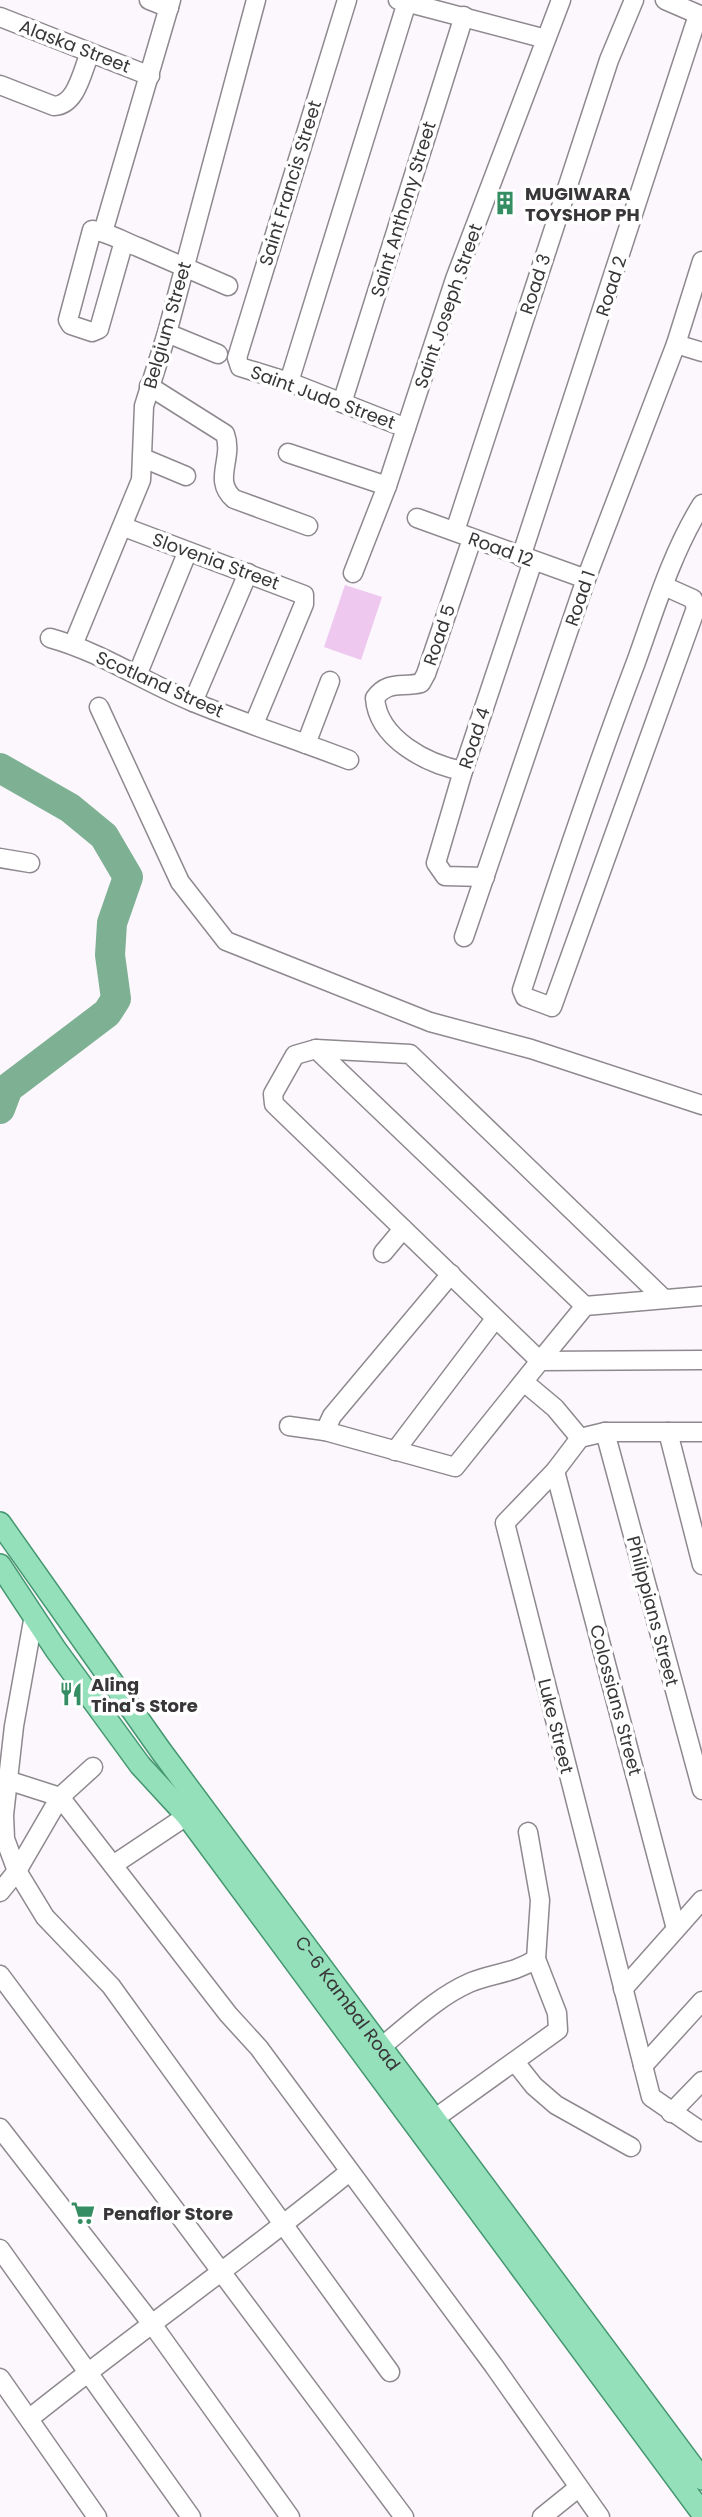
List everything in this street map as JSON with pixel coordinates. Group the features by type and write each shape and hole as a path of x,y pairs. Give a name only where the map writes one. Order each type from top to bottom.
{"main road":[{"name":"C-6 Kambal Road","path":"0,1523 195,1810 374,2052 702,2513"},
{"name":"C-6 Kambal Road","path":"0,1565 140,1765 195,1810"},
{"name":"C-6 Kambal Road","path":"374,2052 435,2119 702,2479"}],"street":[{"path":"103,232 170,4 149,0"},
{"name":"Belgium Street","path":"73,645 124,527 141,480 144,406 167,333 256,0"},
{"name":"Saint Francis Street","path":"240,367 238,349 347,0"},
{"name":"Saint Joseph Street","path":"353,573 387,486 455,279 561,0"},
{"name":"Road 3","path":"455,531 609,60 634,0"},
{"path":"665,0 700,15"},
{"path":"289,382 403,1 546,39"},
{"name":"Road 2","path":"527,559 700,15"},
{"name":"Saint Anthony Street","path":"342,403 464,16"},
{"name":"Alaska Street","path":"0,17 150,76"},
{"path":"0,85 54,106 63,106 71,99 90,53"},
{"path":"124,241 99,329 92,332 71,325 68,320 93,230 103,232 184,266 228,286"},
{"name":"Road 1","path":"464,937 586,579 676,344 702,261"},
{"path":"167,333 218,354"},
{"path":"676,344 702,352"},
{"name":"Saint Judo Street","path":"240,367 289,382 406,428"},
{"path":"149,386 225,434 228,445 221,482 224,491 234,499 308,527"},
{"path":"288,453 387,486"},
{"path":"143,458 186,476"},
{"path":"664,586 693,599 696,608 552,1007 525,997 522,990 585,797 664,586 687,528 702,504"},
{"name":"Road 12","path":"417,518 586,579"},
{"name":"Slovenia Street","path":"124,527 187,553 298,592 305,599 254,724"},
{"name":"Road 5","path":"463,771 438,766 398,741 376,712 375,698 381,689 399,683 421,683 472,539"},
{"path":"138,673 187,553"},
{"name":"Road 4","path":"485,877 445,876 436,863 527,559"},
{"path":"193,702 247,573"},
{"name":"Scotland Street","path":"50,638 138,673 193,702 349,761"},
{"path":"306,744 330,681"},
{"path":"99,707 180,882 226,941 419,1018 531,1049 702,1105"},
{"path":"0,858 30,863"},
{"path":"316,1049 585,1306"},
{"path":"663,1298 410,1054 316,1049 295,1055 273,1094 274,1104 540,1361 701,1356"},
{"path":"383,1253 403,1229"},
{"path":"325,1430 332,1416 451,1274"},
{"path":"289,1426 310,1431 325,1430 455,1467 585,1306 702,1296"},
{"path":"395,1451 495,1319"},
{"path":"524,1382 555,1408 580,1438 605,1432 702,1432"},
{"name":"Philippians Street","path":"605,1432 702,1790"},
{"path":"668,1432 702,1565"},
{"name":"Luke Street","path":"580,1438 555,1471 509,1517 506,1531 651,2097 702,2132"},
{"name":"Colossians Street","path":"555,1471 676,1929"},
{"path":"34,1615 4,1815 5,1839 17,1871 45,1917 110,1986 390,2372"},
{"path":"0,1892 17,1871 60,1797 93,1768"},
{"path":"8,1780 60,1797 228,2014 258,2048 494,2366 600,2517"},
{"path":"113,1865 195,1810"},
{"path":"435,2119 558,2030 558,2013 536,1959 540,1900 528,1832"},
{"path":"623,1989 702,1900"},
{"path":"374,2052 427,2010 467,1984 505,1975 536,1959"},
{"path":"0,1975 404,2517"},
{"path":"643,2066 702,2001"},
{"path":"515,2062 534,2086 556,2105 631,2147"},
{"path":"671,2113 702,2081"},
{"path":"0,2128 152,2324 290,2517"},
{"path":"30,2418 89,2371 223,2273 349,2172"},
{"path":"0,2249 191,2517"},
{"path":"0,2378 97,2517"},
{"path":"542,2517 578,2488"}],"shaded area":[{"path":"345,585 382,597 361,660 324,647"}],"waterway":[{"path":"0,768 70,808 104,836 128,877 112,923 110,955 116,999 107,1013 8,1088 0,1109"}],"place":[{"name":"MUGIWARA TOYSHOP PH","path":"505,203"},
{"name":"Aling Tina's Store","path":"71,1694"},
{"name":"Penaflor Store","path":"83,2213"}]}
